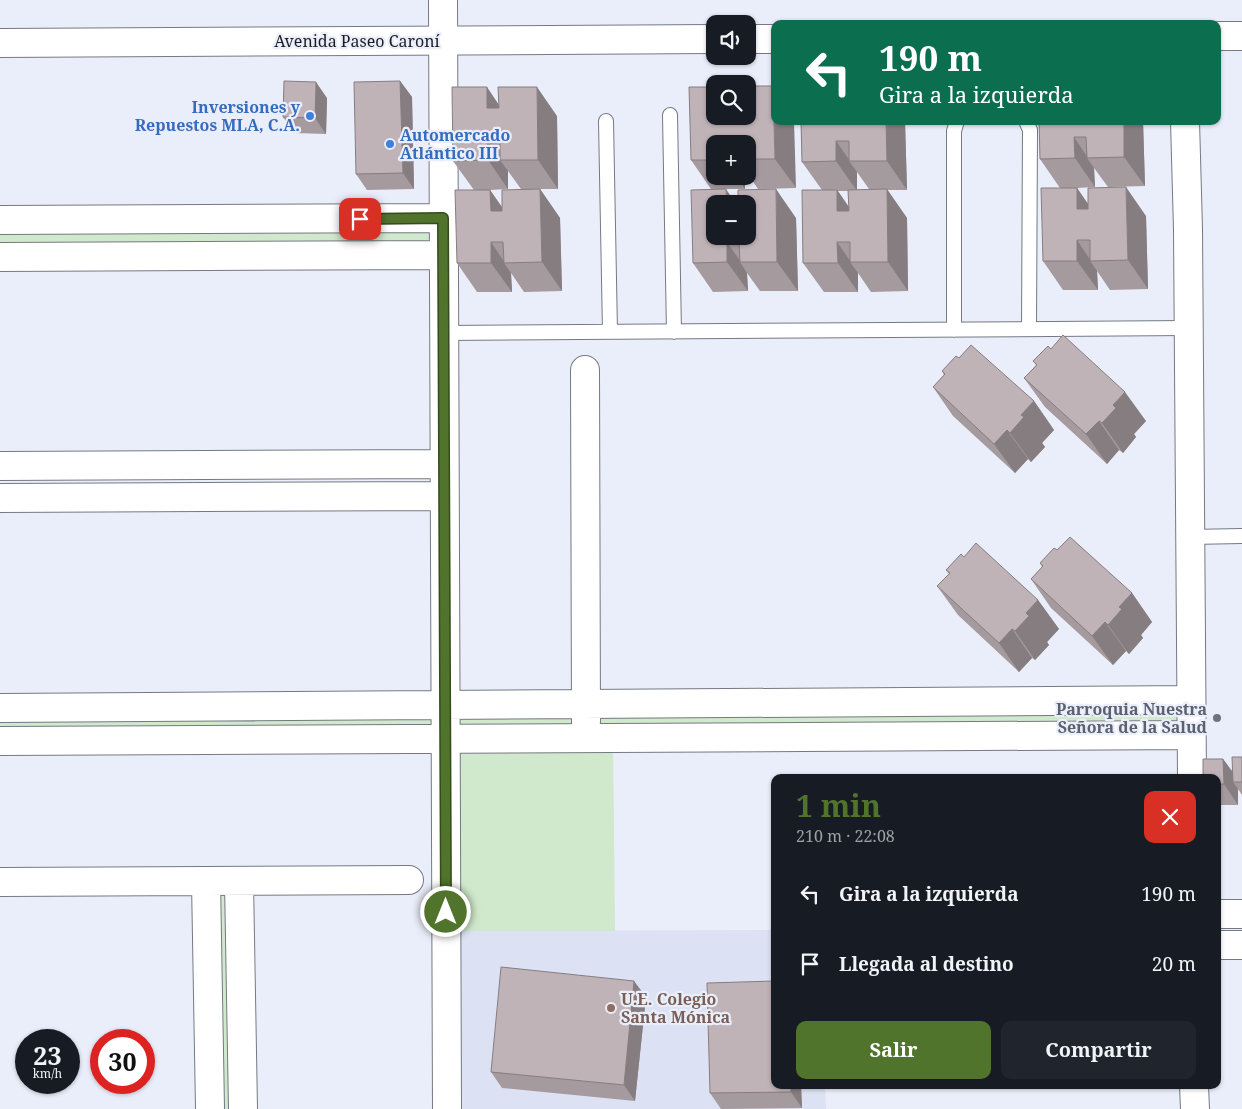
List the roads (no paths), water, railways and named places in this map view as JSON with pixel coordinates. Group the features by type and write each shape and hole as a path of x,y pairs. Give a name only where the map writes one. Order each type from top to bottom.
{"street":[{"path":"442,0 447,1109"},
{"path":"1221,36 1242,36"},
{"name":"Avenida Paseo Caroní","path":"0,43 706,39"},
{"path":"756,39 771,39"},
{"path":"1185,125 1192,774"},
{"path":"0,220 443,218"},
{"path":"88,220 89,257"},
{"path":"0,257 443,256"},
{"path":"585,370 586,738"},
{"path":"0,466 443,464"},
{"path":"95,466 96,498"},
{"path":"0,498 444,496"},
{"path":"0,708 1191,700"},
{"path":"822,703 823,737"},
{"path":"81,708 82,741"},
{"path":"0,741 1192,735"},
{"path":"0,882 409,880"},
{"path":"206,881 210,1109"},
{"path":"239,881 243,1109"},
{"path":"1221,914 1242,914"},
{"path":"1221,945 1242,945"},
{"path":"1194,1089 1195,1109"}],"lane":[{"path":"670,115 674,332"},
{"path":"606,121 610,332"},
{"path":"954,330 954,131 956,125"},
{"path":"1028,125 1030,130 1029,329"},
{"path":"443,333 1188,328"},
{"path":"1190,536 1242,536"}],"place":[{"name":"Inversiones y Repuestos MLA, C.A.","path":"310,116"},
{"name":"Automercado Atlántico III","path":"390,144"},
{"name":"Parroquia Nuestra Señora de la Salud","path":"1217,718"},
{"name":"U.E. Colegio Santa Mónica","path":"611,1008"}]}
